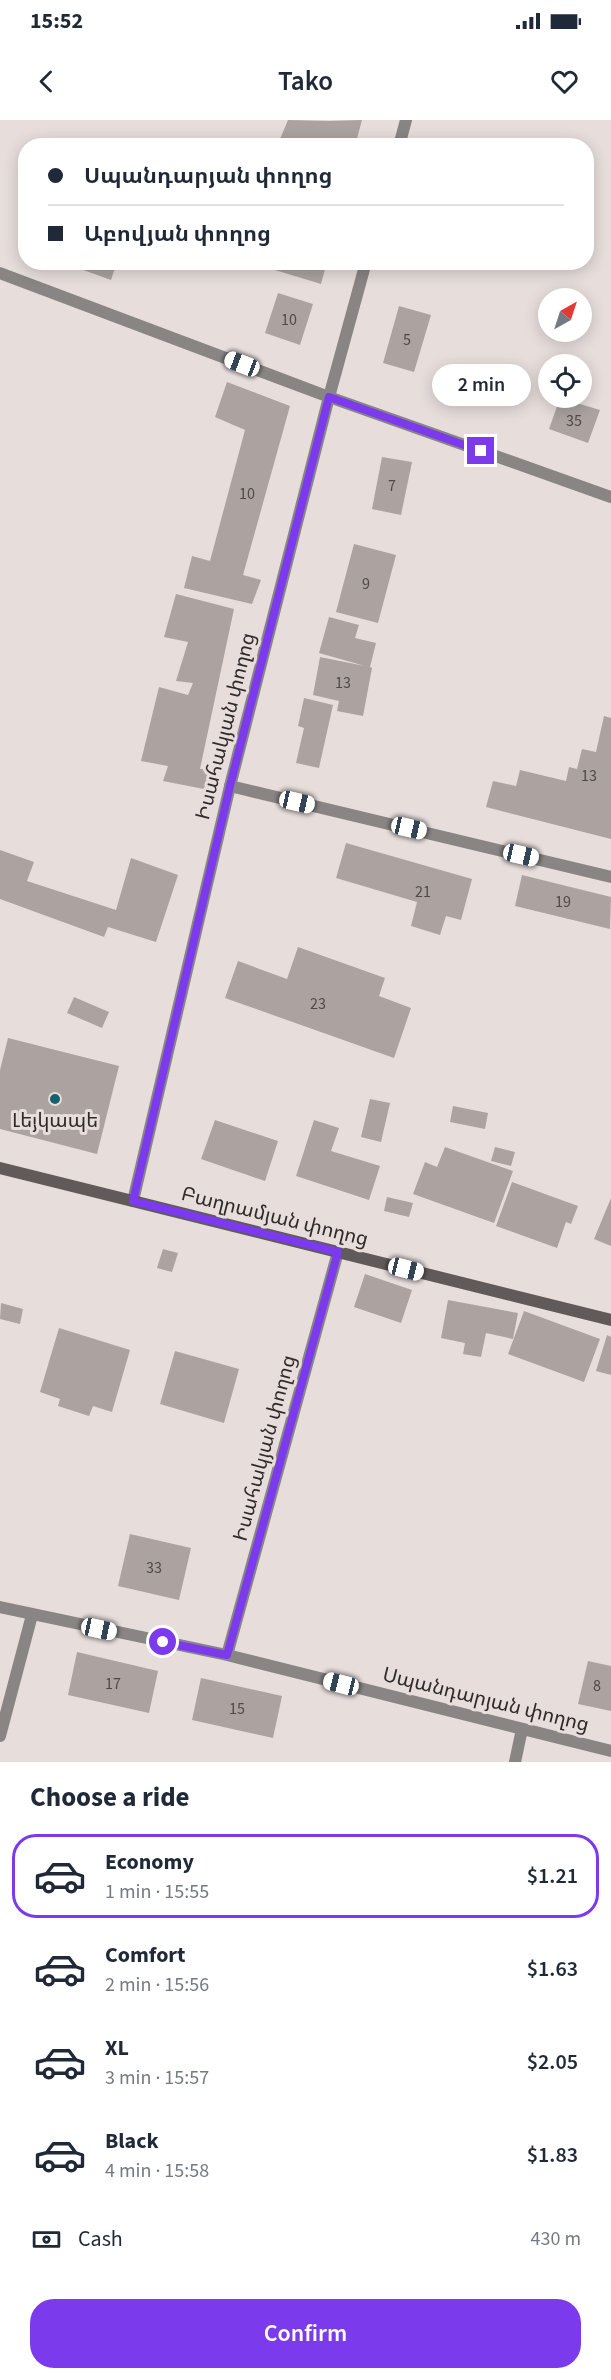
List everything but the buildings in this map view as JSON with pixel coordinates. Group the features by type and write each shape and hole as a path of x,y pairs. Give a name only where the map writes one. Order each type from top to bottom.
{"main road":[{"name":"Բաղրամյան փողոց","path":"0,1168 611,1320"}],"street":[{"path":"401,138 406,120"},
{"name":"Իսահակյան փողոց","path":"133,1201 230,786 329,397 364,270"},
{"path":"0,273 329,397 611,497"},
{"path":"230,786 611,877"},
{"name":"Իսահակյան փողոց","path":"227,1655 338,1252"},
{"name":"Սպանդարյան փողոց","path":"0,1607 227,1655 611,1751"},
{"path":"0,1736 32,1615"},
{"path":"515,1762 522,1729"}],"place":[{"name":"Լեյկապե","path":"55,1099"}],"route":[{"path":"163,1642 227,1655 338,1252 133,1201 230,786 329,397 481,451"}]}
